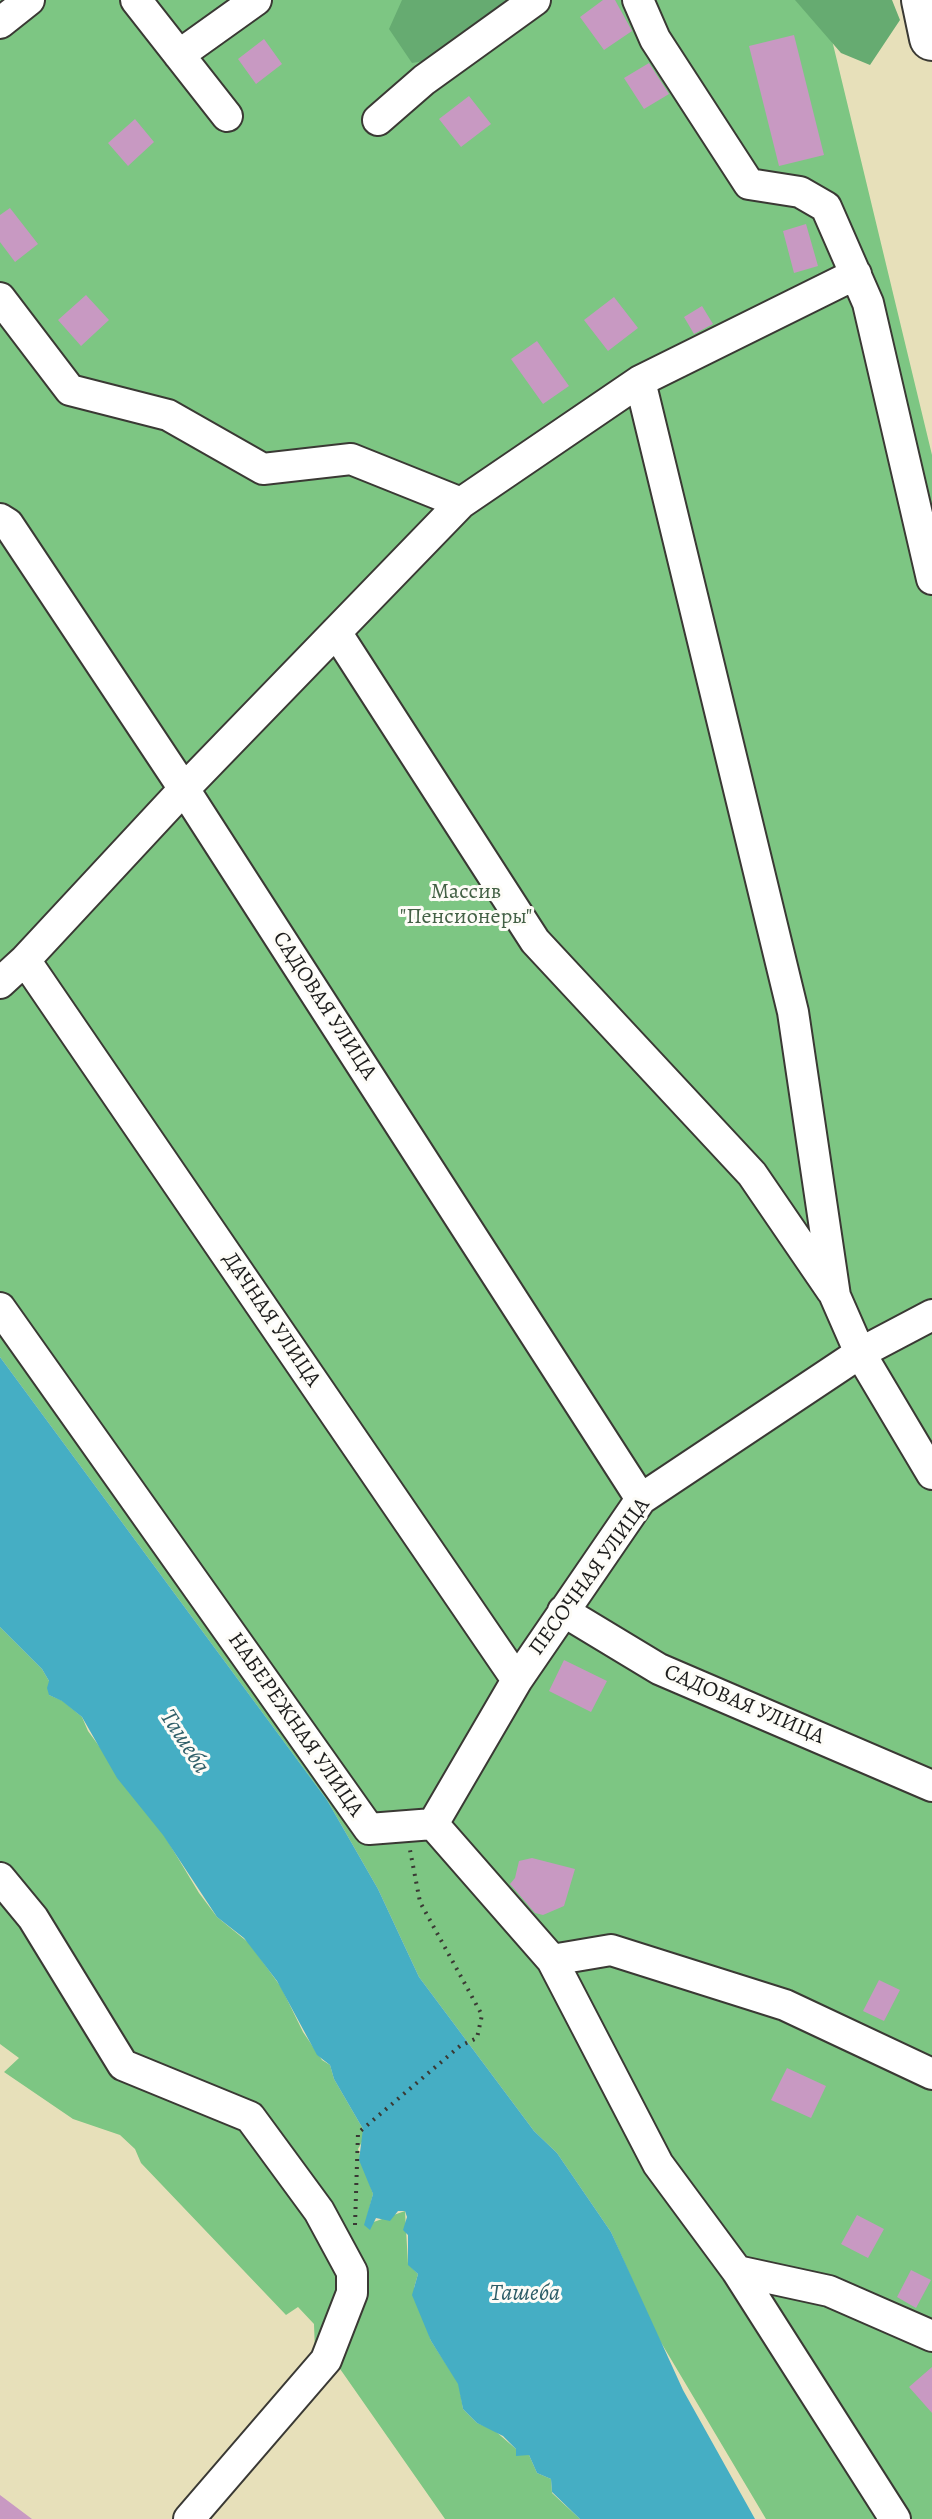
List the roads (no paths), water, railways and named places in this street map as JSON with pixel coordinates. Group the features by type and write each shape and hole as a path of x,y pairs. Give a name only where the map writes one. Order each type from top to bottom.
{"highway":[{"path":"924,0 932,38"}],"street":[{"path":"0,23 29,0"},
{"path":"136,0 227,116"},
{"path":"179,55 256,0"},
{"path":"378,120 424,80 535,0"},
{"path":"638,0 655,39 749,184 800,192 826,207 868,303 932,579"},
{"path":"0,983 461,503 640,381 856,274"},
{"path":"0,298 70,390 168,415 263,469 351,459 461,503"},
{"path":"640,381 793,1012 835,1296"},
{"name":"САДОВАЯ УЛИЦА","path":"0,519 8,524 184,789 641,1499"},
{"path":"336,632 535,941 752,1174 835,1296 860,1353 932,1474"},
{"name":"ДАЧНАЯ УЛИЦА","path":"25,960 517,1680"},
{"name":"НАБЕРЕЖНАЯ УЛИЦА","path":"0,1308 369,1829 433,1824"},
{"name":"ПЕСОЧНАЯ УЛИЦА","path":"433,1824 517,1680 641,1499 860,1353 932,1315"},
{"name":"САДОВАЯ УЛИЦА","path":"563,1611 659,1669 932,1786"},
{"path":"433,1824 552,1960 658,2164 737,2271 895,2519"},
{"path":"1,1882 33,1918 123,2065 250,2117 319,2211 352,2272 352,2293 326,2360 189,2519"},
{"path":"552,1960 611,1950 785,2005 932,2074"},
{"path":"737,2271 829,2291 932,2336"}],"water":[{"name":"Ташеба","path":"0,1357 327,1800 378,1889 419,1977 534,2131 557,2153 611,2232 683,2390 755,2519 580,2519 552,2492 551,2479 537,2473 529,2455 516,2456 516,2449 503,2436 477,2423 463,2409 458,2384 431,2341 412,2295 418,2274 408,2265 408,2235 403,2230 407,2217 405,2211 398,2211 390,2221 376,2218 370,2230 364,2225 373,2194 359,2160 363,2129 334,2079 330,2065 317,2055 277,1981 244,1938 217,1917 163,1835 117,1778 82,1717 49,1695 49,1681 42,1669 0,1627"}],"park label":[{"name":"Массив \"Пенсионеры\"","path":"466,906"}]}
